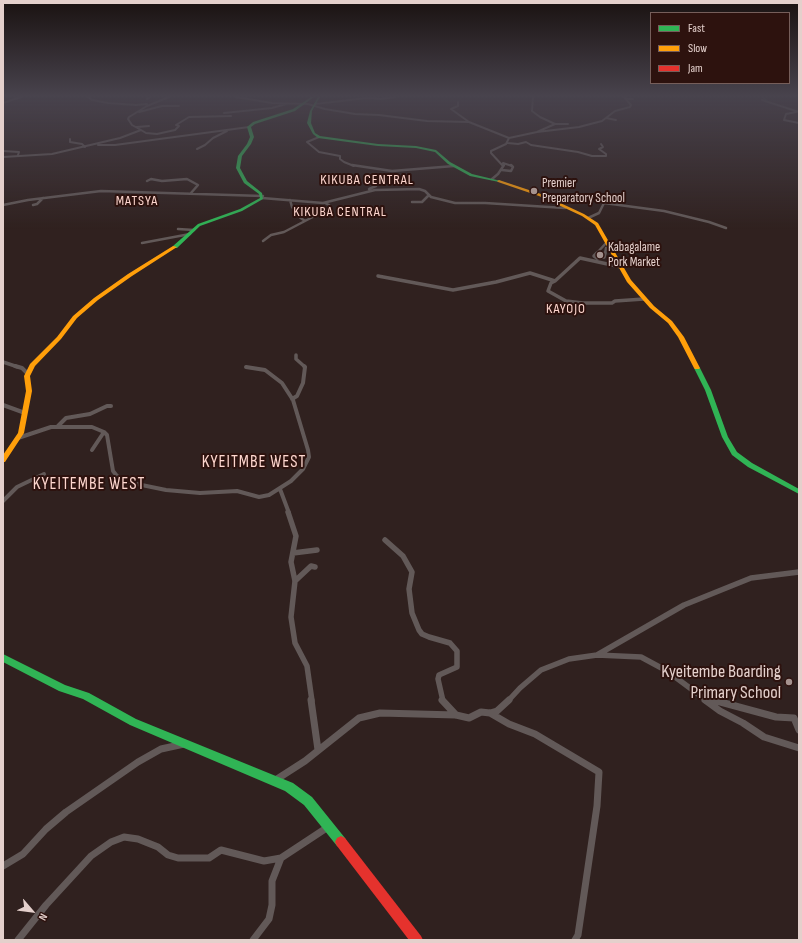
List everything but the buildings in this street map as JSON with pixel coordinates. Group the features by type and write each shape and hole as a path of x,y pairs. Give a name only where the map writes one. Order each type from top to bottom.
{"street":[{"path":"70,141 82,144 85,147"},
{"path":"3,157 18,155 47,155 108,141"},
{"path":"94,144 104,146 126,141"},
{"path":"197,149 205,146 210,141"},
{"path":"250,141 240,156 238,168 245,182 263,197"},
{"path":"309,141 307,142 319,152 340,156 340,159 344,162 355,166 392,171 454,166"},
{"path":"349,141 428,149 438,152 448,162 471,175 492,179 540,195 588,218 600,228 629,281 644,299 670,322 681,336 708,390 725,437 734,452 750,465 799,492"},
{"path":"502,170 510,171 513,167 510,164 503,164 490,153 491,151 508,143 518,144 526,142 535,148 536,151"},
{"path":"534,142 537,146"},
{"path":"531,145 576,151 592,156 607,156 599,150 603,147 601,144"},
{"path":"3,151 18,152 18,155"},
{"path":"492,179 502,170 504,166 503,164"},
{"path":"147,181 151,179 162,181 187,179 198,185 190,193"},
{"path":"370,191 369,189 376,186"},
{"path":"3,205 31,199 101,191 190,193 325,202 380,189 419,189 425,191 429,195 455,203 498,203 530,207 565,208"},
{"path":"51,194 65,196"},
{"path":"31,199 30,197 39,195"},
{"path":"412,202 422,202 429,195"},
{"path":"3,460 18,438 24,423 29,391 28,374 32,365 59,338 75,317 86,307 130,275 175,247 192,232 207,222 241,210 263,197"},
{"path":"34,205 43,198"},
{"path":"290,200 292,207 296,212 295,214 305,221"},
{"path":"263,242 271,235 288,231 330,208 325,202"},
{"path":"588,218 599,213 604,203 664,212 709,222 726,228"},
{"path":"178,229 192,232"},
{"path":"142,243 192,232"},
{"path":"609,245 606,248 604,257 597,258 594,256 609,245"},
{"path":"621,267 578,259 551,283 548,291 566,301 583,303 612,303 615,301 644,299"},
{"path":"378,276 453,290 496,282 530,273 554,281"},
{"path":"442,285 443,288 446,289"},
{"path":"292,399 297,396 303,383 304,367 296,359 296,355"},
{"path":"3,362 22,368 28,374"},
{"path":"18,438 58,426 85,426 104,432 108,440 110,462 113,471 117,476 127,482 157,489 200,493 237,491 259,497 281,492 299,474 309,456 301,423 292,399 282,383 265,370 246,367"},
{"path":"3,405 25,413"},
{"path":"58,426 66,418 90,414 107,406 111,406"},
{"path":"92,450 104,432"},
{"path":"3,501 17,487 44,474"},
{"path":"281,492 296,536 291,562 295,582 291,617 295,643 307,666 318,750"},
{"path":"385,540 403,556 412,572 409,588 412,613 419,630 422,634 429,637 450,643 457,652 457,667 439,675 438,679 442,700 456,715"},
{"path":"293,552 317,550"},
{"path":"295,582 311,566 315,567"},
{"path":"597,655 684,605 714,592 751,578 799,572"},
{"path":"275,780 306,761 359,718 380,713 456,715 469,718 481,712 490,712 504,706 520,688 540,670 569,659 597,655 641,657 667,671 720,711 742,722 764,737 799,748"},
{"path":"3,658 62,688 86,696 134,722 289,787 308,801 330,826 416,940"},
{"path":"702,697 776,717 794,718 799,730"},
{"path":"490,712 509,724 535,734 599,772 597,806 578,935 575,940"},
{"path":"4,866 23,854 51,824 66,812 138,762 161,749 186,744"},
{"path":"253,940 269,919 272,905 272,881 276,865 281,858 330,826"},
{"path":"18,940 46,904 87,860 111,842 124,838 138,839 158,847 168,855 178,858 209,858 221,850 264,861 281,858"}],"traffic: fast":[{"path":"175,247 199,225 241,210 262,198 261,194 245,182 238,168 240,156 250,141"},
{"path":"349,141 378,145 416,147 436,151 449,163 471,175 499,181"},
{"path":"697,368 708,390 725,437 734,453 750,465 799,492"},
{"path":"3,658 62,688 86,696 133,722 289,787 308,801 341,842"}],"traffic: slow":[{"path":"499,181 540,195 583,215 597,224 629,281 652,307 670,322 681,337 697,368"},
{"path":"3,460 21,433 29,391 27,376 32,365 59,338 75,317 96,299 130,275 175,247"}],"traffic: jam":[{"path":"341,842 417,940"}],"place":[{"name":"Premier Preparatory School","path":"534,191"},
{"name":"Kabagalame Pork Market","path":"600,255"},
{"name":"Kyeitembe Boarding Primary School","path":"789,682"}],"district":[{"name":"KIKUBA CENTRAL","path":"367,180"},
{"name":"MATSYA","path":"137,201"},
{"name":"KIKUBA CENTRAL","path":"340,212"},
{"name":"KAYOJO","path":"566,309"},
{"name":"KYEITMBE WEST","path":"254,463"},
{"name":"KYEITEMBE WEST","path":"89,485"}]}
